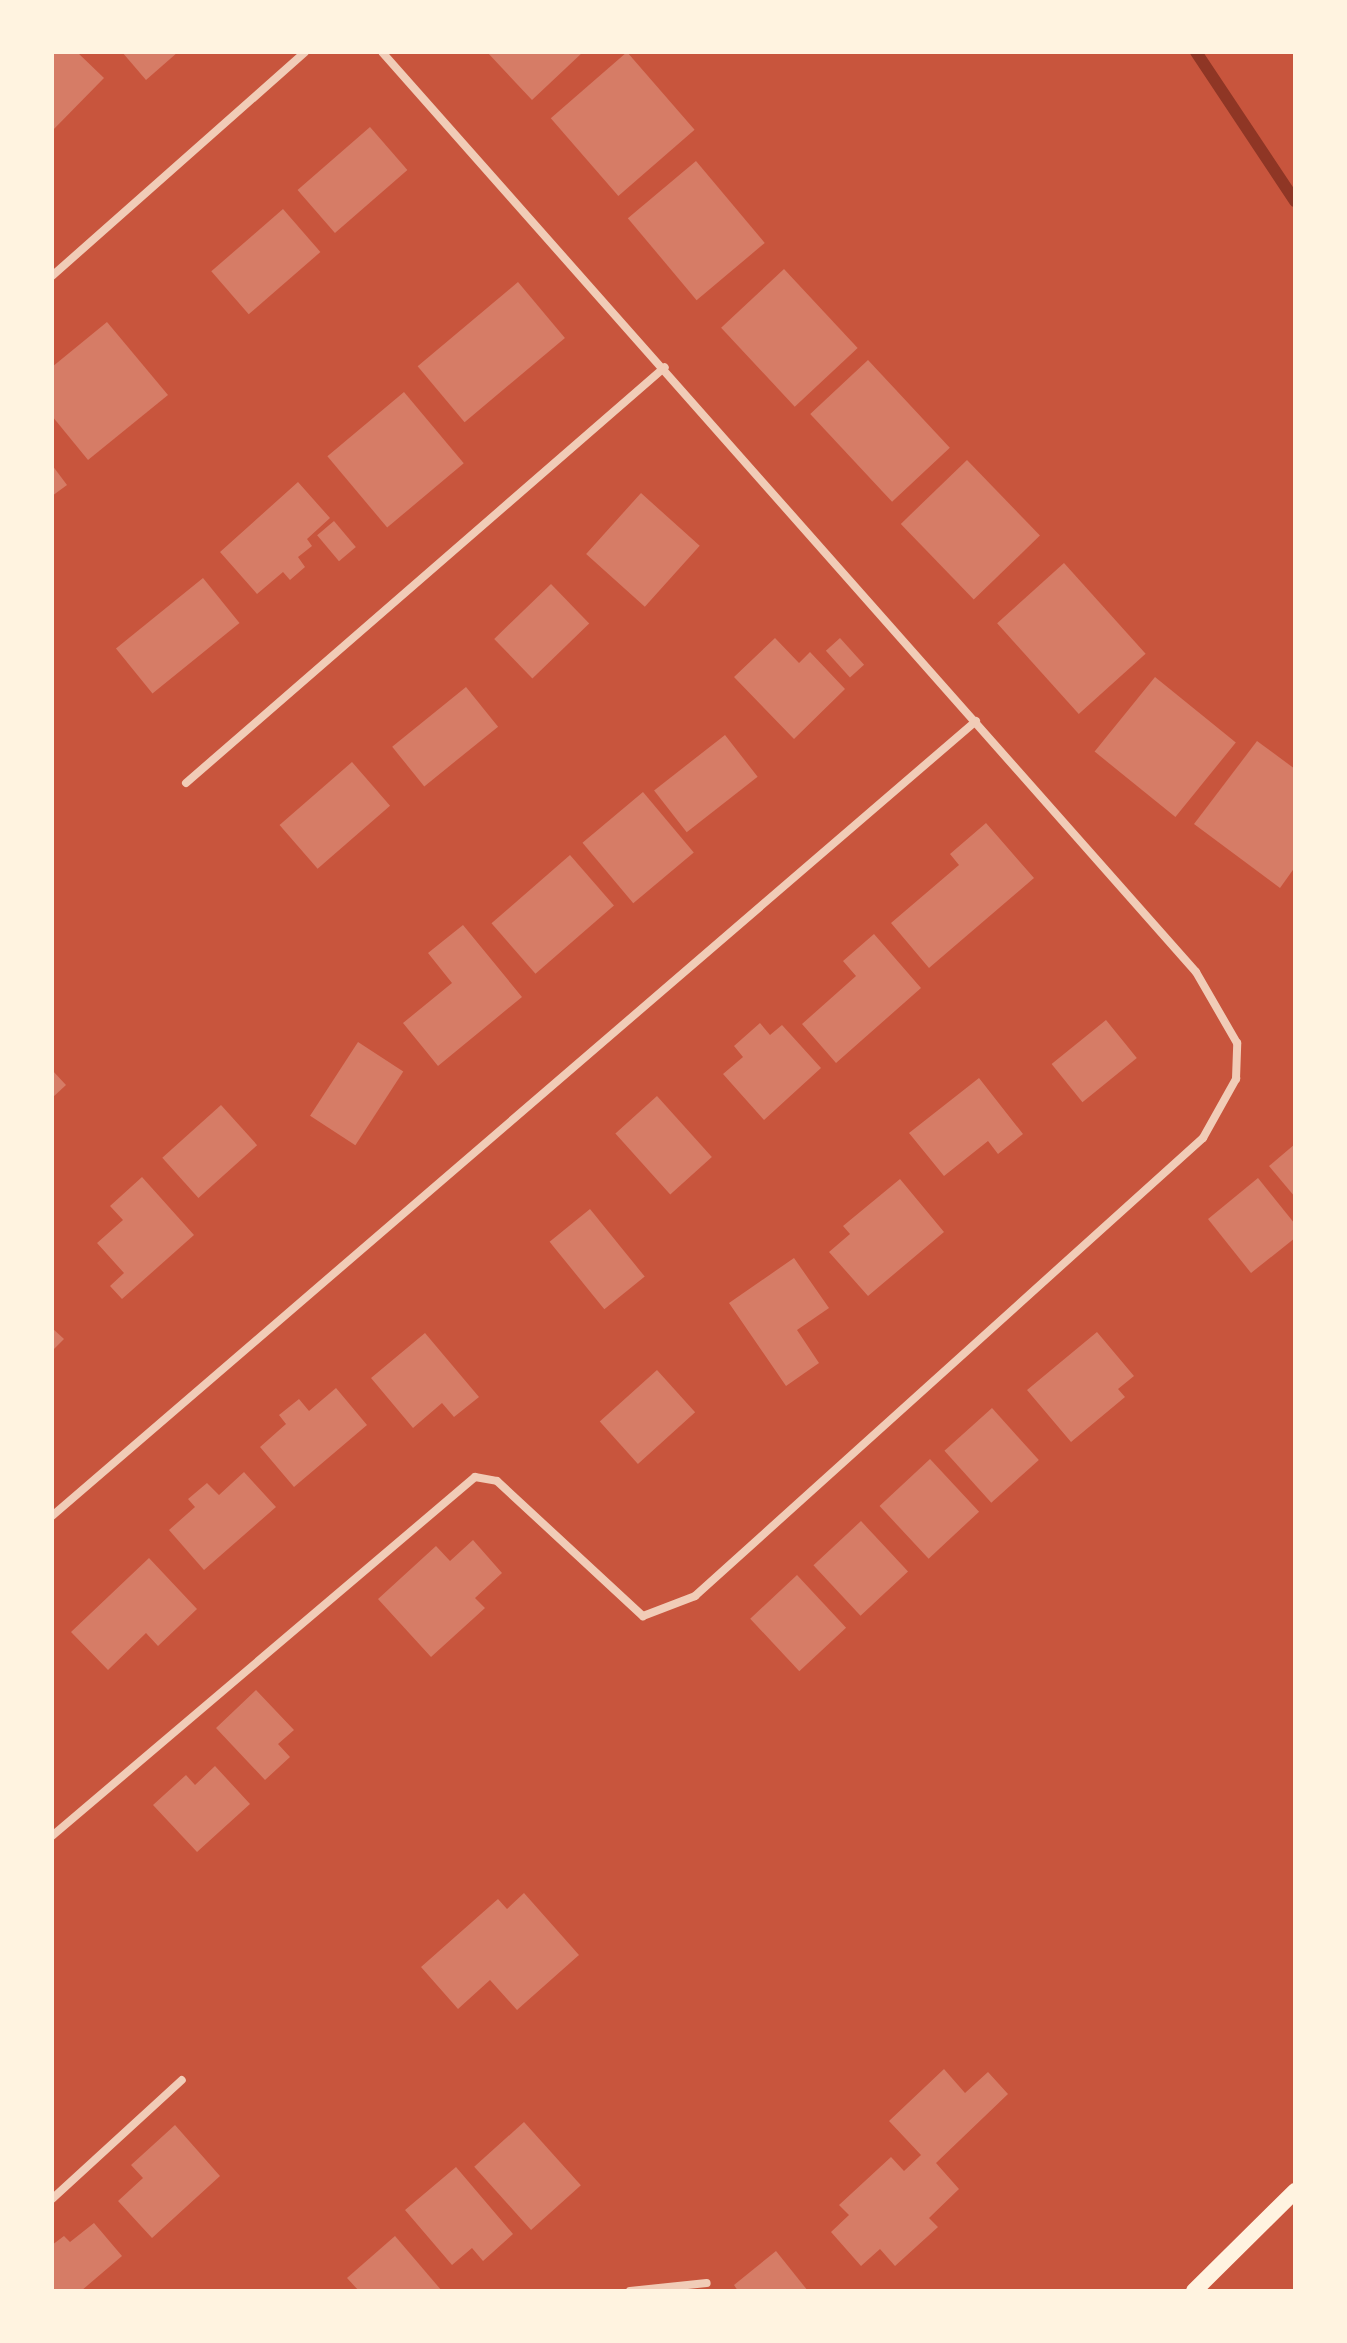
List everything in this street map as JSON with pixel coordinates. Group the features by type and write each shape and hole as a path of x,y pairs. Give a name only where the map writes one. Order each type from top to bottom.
{"main road":[{"path":"1194,2291 1295,2191"}],"street":[{"path":"52,276 305,52"},
{"path":"52,1836 475,1477 497,1481 643,1616 695,1596 1203,1138 1231,1092 1237,1043 1196,972 665,367 382,52"},
{"path":"186,783 665,367"},
{"path":"52,1516 976,721"},
{"path":"52,2199 182,2080"},
{"path":"630,2291 707,2283"}],"building":[{"path":"52,52 77,52 104,78 52,131"},
{"path":"122,52 178,52 146,80"},
{"path":"487,52 583,52 532,100"},
{"path":"627,52 695,130 618,196 551,118"},
{"path":"370,127 407,170 335,233 298,190"},
{"path":"696,161 765,243 697,300 628,218"},
{"path":"283,209 320,252 249,314 211,271"},
{"path":"784,269 858,348 795,407 721,328"},
{"path":"518,282 565,338 465,422 418,366"},
{"path":"107,322 168,395 88,460 52,416 52,367"},
{"path":"868,360 950,448 892,502 810,414"},
{"path":"404,392 464,463 387,528 327,456"},
{"path":"967,460 1040,536 974,599 901,524"},
{"path":"52,465 67,485 52,496"},
{"path":"298,482 330,518 307,539 312,546 298,557 305,567 290,580 283,572 257,594 220,552"},
{"path":"641,493 700,546 645,607 586,554"},
{"path":"334,521 356,547 339,561 317,535"},
{"path":"1064,563 1146,654 1079,714 997,623"},
{"path":"203,578 240,623 152,694 116,648"},
{"path":"551,584 589,624 532,678 494,639"},
{"path":"775,638 799,663 810,652 845,689 794,739 734,677"},
{"path":"840,638 864,665 850,677 826,651"},
{"path":"1155,677 1236,742 1175,817 1095,752"},
{"path":"466,687 498,727 424,786 392,747"},
{"path":"725,735 758,777 687,832 654,790"},
{"path":"1257,741 1295,769 1295,867 1280,888 1194,824"},
{"path":"352,762 390,806 318,869 280,825"},
{"path":"643,792 694,853 633,903 582,843"},
{"path":"986,823 1034,878 929,968 891,923 959,865 950,854"},
{"path":"570,855 614,906 535,974 492,923"},
{"path":"463,925 522,997 438,1066 403,1023 452,983 428,953"},
{"path":"874,934 921,988 836,1063 802,1024 856,976 843,961"},
{"path":"1106,1020 1137,1058 1082,1102 1052,1064"},
{"path":"760,1023 770,1035 782,1025 821,1068 764,1120 723,1074 743,1057 734,1046"},
{"path":"358,1042 403,1071 355,1145 310,1116"},
{"path":"52,1070 66,1085 52,1098"},
{"path":"979,1078 1023,1134 998,1154 988,1141 944,1176 909,1133"},
{"path":"657,1096 712,1157 670,1194 615,1133"},
{"path":"221,1105 257,1145 198,1198 162,1158"},
{"path":"1295,1144 1295,1197 1269,1166"},
{"path":"142,1177 194,1235 122,1299 110,1286 124,1273 97,1243 123,1220 110,1206"},
{"path":"1258,1178 1295,1224 1295,1238 1251,1273 1208,1219"},
{"path":"900,1179 944,1232 868,1296 829,1252 850,1234 843,1226"},
{"path":"590,1209 645,1277 604,1309 550,1242"},
{"path":"794,1258 829,1308 797,1330 819,1363 786,1386 729,1303"},
{"path":"52,1328 64,1339 52,1351"},
{"path":"1097,1332 1134,1376 1118,1389 1125,1397 1071,1442 1027,1390"},
{"path":"425,1333 479,1397 454,1417 442,1403 413,1428 371,1378"},
{"path":"657,1370 695,1412 638,1464 600,1422"},
{"path":"336,1388 367,1425 294,1487 260,1447 286,1424 279,1415 299,1399 309,1411"},
{"path":"992,1408 1039,1460 991,1503 944,1451"},
{"path":"930,1459 979,1512 929,1559 880,1506"},
{"path":"244,1472 276,1507 204,1570 169,1530 195,1507 188,1499 207,1483 219,1495"},
{"path":"861,1521 908,1571 861,1616 813,1565"},
{"path":"473,1540 502,1573 475,1598 485,1608 431,1657 378,1599 436,1546 450,1561"},
{"path":"149,1558 197,1609 158,1646 146,1633 108,1670 71,1632"},
{"path":"797,1575 846,1628 799,1671 750,1619"},
{"path":"256,1690 294,1730 278,1744 290,1757 265,1780 216,1728"},
{"path":"215,1766 250,1804 197,1852 153,1805 186,1775 195,1785"},
{"path":"524,1893 579,1955 517,2010 490,1980 458,2009 421,1967 498,1899 507,1909"},
{"path":"944,2069 965,2093 988,2072 1008,2094 936,2163 959,2189 929,2218 938,2227 895,2266 880,2249 861,2266 831,2232 849,2215 839,2205 891,2157 904,2171 921,2155 889,2121"},
{"path":"524,2122 581,2185 531,2230 474,2167"},
{"path":"175,2125 220,2176 152,2238 118,2201 143,2178 131,2165"},
{"path":"456,2167 513,2234 483,2261 472,2248 452,2265 405,2210"},
{"path":"94,2223 122,2256 81,2291 52,2291 52,2245 64,2236 70,2242"},
{"path":"395,2236 442,2291 359,2291 347,2278"},
{"path":"776,2251 808,2291 738,2291 734,2285"}],"waterway":[{"path":"1196,52 1295,201"}]}
